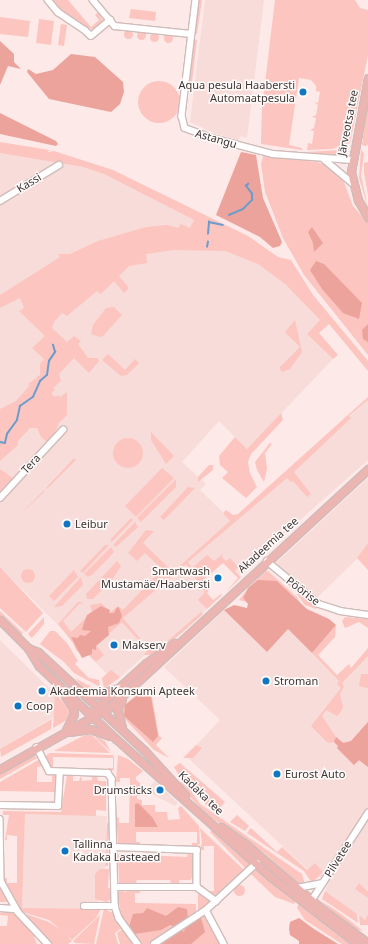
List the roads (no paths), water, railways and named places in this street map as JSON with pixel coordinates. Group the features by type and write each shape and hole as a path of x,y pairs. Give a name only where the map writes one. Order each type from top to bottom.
{"main road":[{"name":"Järveotsa tee","path":"368,78 352,160 352,182 358,200 368,217"},
{"name":"Akadeemia tee","path":"0,768 63,734 124,695 184,637 368,469"},
{"name":"Kadaka tee","path":"0,620 28,648 39,666 56,684 92,715 116,739 257,863 360,942"},
{"name":"Akadeemia tee","path":"100,710 146,663 184,637"},
{"name":"Kadaka tee","path":"28,648 38,652 81,692 200,810 297,888 310,904"},
{"path":"39,666 51,664"},
{"path":"56,684 73,707 74,718 63,734"},
{"path":"81,692 105,694 123,685"},
{"path":"124,695 117,709 118,719 124,733"},
{"path":"63,734 90,730 116,739"},
{"path":"257,863 264,860"}],"street":[{"path":"48,0 58,12 85,30 90,36 110,20"},
{"path":"93,0 116,26 191,34"},
{"name":"Astangu","path":"196,0 182,116 185,128 194,133 259,151 323,159 352,160"},
{"path":"323,159 333,164 352,182"},
{"name":"Kassi","path":"0,201 58,165"},
{"name":"Tera","path":"0,498 63,430"},
{"name":"Pöörise","path":"267,561 319,604 340,611 368,615"},
{"path":"37,747 49,771 60,773 108,774 112,779 115,906 119,918 138,944"},
{"path":"0,805 58,806 60,773"},
{"name":"Pilvetee","path":"310,904 368,813"},
{"path":"0,819 1,881 16,908 48,944"},
{"path":"114,848 197,850 197,887"},
{"path":"154,944 206,910 257,863"},
{"path":"297,888 323,883"},
{"path":"115,886 197,887 216,901"},
{"path":"84,906 115,906"},
{"path":"0,908 16,908"},
{"path":"206,910 224,944"}],"waterway":[{"path":"229,215 243,209 252,200 252,194 246,186 248,184"},
{"path":"208,234 209,222 223,225"},
{"path":"207,247 208,242"},
{"path":"0,442 5,443 7,434 17,420 20,406 33,397 40,381 47,375 49,361 55,352 53,345"}],"place":[{"name":"Aqua pesula Haabersti Automaatpesula","path":"303,92"},
{"name":"Leibur","path":"67,524"},
{"name":"Smartwash Mustamäe/Haabersti","path":"218,578"},
{"name":"Makserv","path":"114,645"},
{"name":"Stroman","path":"266,681"},
{"name":"Akadeemia Konsumi Apteek","path":"42,691"},
{"name":"Coop","path":"18,706"},
{"name":"Eurost Auto","path":"277,774"},
{"name":"Drumsticks","path":"160,790"},
{"name":"Tallinna Kadaka Lasteaed","path":"65,851"}]}
